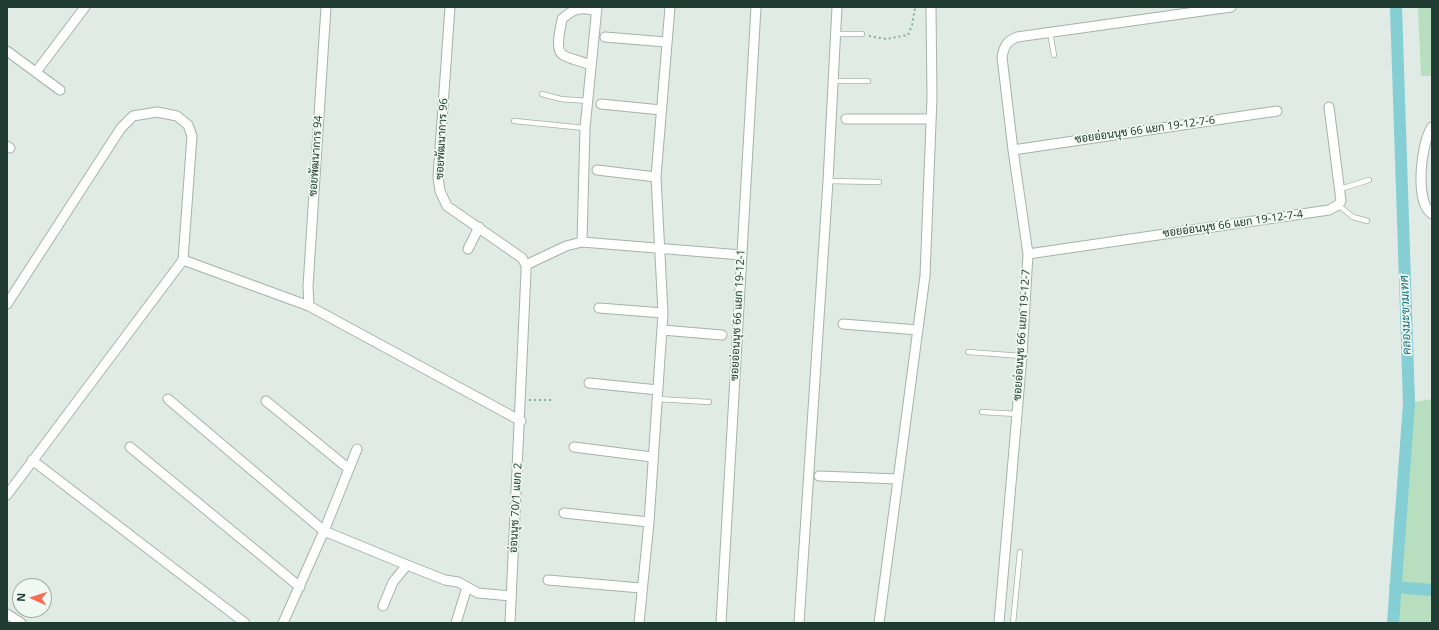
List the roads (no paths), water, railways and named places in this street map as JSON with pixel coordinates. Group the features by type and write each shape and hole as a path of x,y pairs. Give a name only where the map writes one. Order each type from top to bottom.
{"street":[{"path":"36,72 86,7"},
{"name":"ซอยพัฒนาการ 94","path":"309,306 308,286 326,7"},
{"name":"ซอยพัฒนาการ 96","path":"450,7 438,177 440,191 447,206 514,251 522,258 526,265"},
{"path":"639,623 641,588 649,522 652,457 663,313 656,177 670,7"},
{"name":"ซอยอ่อนนุช 66 แยก 19-12-1","path":"721,623 756,7"},
{"path":"799,623 828,181 837,7"},
{"path":"879,623 925,276 931,119 931,7"},
{"path":"1050,32 1180,10 1231,7"},
{"path":"582,242 585,128 596,9 584,8 572,11 562,19 560,50 563,55 590,65"},
{"name":"ซอยอ่อนนุช 66 แยก 19-12-7","path":"999,623 1022,356 1028,254 1013,150 1002,57 1003,48 1008,41 1017,37 1050,32"},
{"path":"605,37 666,42"},
{"path":"7,51 60,90"},
{"path":"602,104 661,110"},
{"path":"1328,107 1340,190 1341,200 1338,205"},
{"name":"ซอยอ่อนนุช 66 แยก 19-12-7-6","path":"1013,150 1277,111"},
{"path":"7,304 121,128 133,116 157,112 177,116 188,125 192,136 184,260 7,495"},
{"path":"846,119 931,119"},
{"path":"1432,127 1424,143 1420,172 1422,192 1429,212 1432,214"},
{"path":"597,170 656,177"},
{"name":"ซอยอ่อนนุช 66 แยก 19-12-7-4","path":"1028,254 1329,210 1338,205"},
{"path":"468,249 479,227"},
{"path":"184,260 309,306 521,421 526,265 566,246 582,242 659,247 741,255"},
{"path":"599,308 663,313"},
{"path":"843,324 918,330"},
{"path":"662,330 722,335"},
{"path":"589,383 657,394"},
{"path":"168,399 324,531 445,580 458,582 478,594 511,596"},
{"path":"266,401 349,470"},
{"name":"อ่อนนุช 70/1 แยก 2","path":"510,623 521,421"},
{"path":"130,447 300,587"},
{"path":"574,447 652,457"},
{"path":"283,623 324,531 357,449"},
{"path":"32,460 245,623"},
{"path":"819,476 898,480"},
{"path":"564,513 649,522"},
{"path":"383,606 393,582 407,565"},
{"path":"548,580 641,588"},
{"path":"456,623 467,587"},
{"path":"7,614 21,623"}],"lane":[{"path":"1050,32 1054,55"},
{"path":"836,34 862,34"},
{"path":"833,81 868,81"},
{"path":"542,94 561,99 588,101"},
{"path":"514,121 585,128"},
{"path":"1340,190 1369,180"},
{"path":"828,181 879,182"},
{"path":"1338,205 1353,218 1367,221"},
{"path":"968,352 1022,356"},
{"path":"657,394 709,402"},
{"path":"982,412 1016,414"},
{"path":"1013,623 1020,552"}],"waterway":[{"name":"คลองมะขามเทศ","path":"1393,623 1409,403 1396,7"},
{"path":"1395,587 1432,590"}]}
